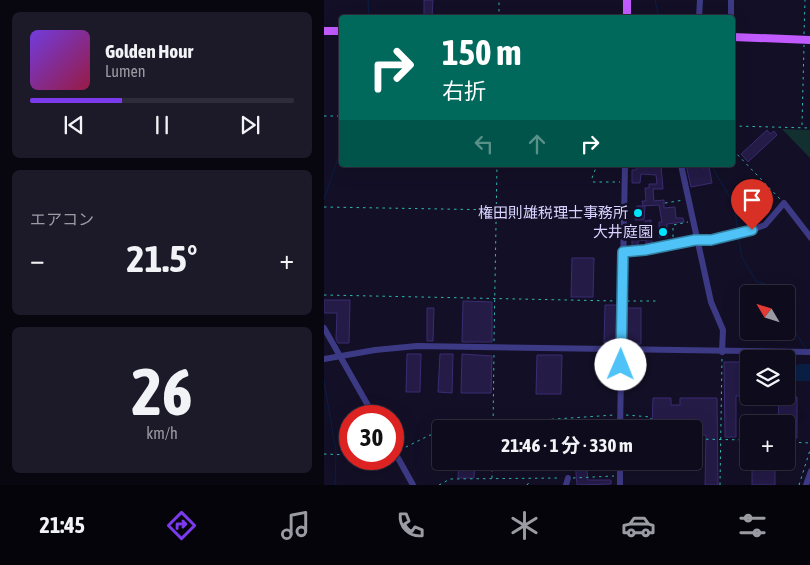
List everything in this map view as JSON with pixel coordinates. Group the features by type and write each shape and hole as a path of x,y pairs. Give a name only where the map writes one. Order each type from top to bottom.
{"main road":[{"path":"627,0 627,15"},
{"path":"324,31 339,31"},
{"path":"735,37 806,39"}],"street":[{"path":"700,0 700,15"},
{"path":"731,0 731,15"},
{"path":"620,420 625,167"},
{"path":"681,167 711,302 722,324 722,352"},
{"path":"623,252 697,240 711,240 765,226 784,202 810,238"},
{"path":"324,328 368,405"},
{"path":"324,359 376,350 416,346 494,349 621,349 809,353"},
{"path":"404,469 413,485"},
{"path":"620,470 620,485"},
{"path":"806,485 810,471"}],"path":[{"path":"499,0 499,15"},
{"path":"802,125 806,39 805,0"},
{"path":"324,116 339,116"},
{"path":"735,126 810,128"},
{"path":"735,152 784,202"},
{"path":"493,420 498,167"},
{"path":"592,178 596,167"},
{"path":"593,182 625,182"},
{"path":"665,203 684,200"},
{"path":"324,207 623,212"},
{"path":"673,237 673,225 689,221"},
{"path":"324,295 656,301"},
{"path":"720,485 722,352"},
{"path":"541,420 620,414 651,417 651,420"},
{"path":"404,447 432,435"},
{"path":"702,439 740,440"},
{"path":"795,442 810,442"},
{"path":"799,485 810,447"},
{"path":"324,454 339,454"},
{"path":"492,470 492,478"},
{"path":"439,485 450,479 532,478 567,482 620,476"},
{"path":"527,485 532,478"}],"green space":[{"path":"782,129 810,130 810,158"}],"water":[{"path":"799,364 810,364 810,381 796,381 796,366"}],"building":[{"path":"424,0 433,0 432,15 424,15"},
{"path":"767,130 770,134 774,131 777,135 748,162 741,154"},
{"path":"637,167 661,167 663,189 653,189 654,201 664,200 664,208 675,207 676,218 683,218 684,222 667,224 667,237 659,237 659,222 662,222 659,205 643,206 642,201 646,201 645,188 649,188 649,184 657,184 656,175 641,174 640,183 632,183 632,170 636,170"},
{"path":"686,167 709,167 712,183 691,187"},
{"name":"権田則雄税理士事務所","path":"637,206 645,206 644,220 635,220"},
{"path":"651,220 652,243 646,245 646,240 638,241 638,246 632,246 632,230 645,230 645,221"},
{"path":"572,258 594,258 593,297 571,297"},
{"path":"324,300 350,300 349,343 338,343 336,339 337,313 324,313"},
{"path":"463,301 492,302 492,342 462,342"},
{"path":"605,305 617,305 617,344 604,343"},
{"path":"427,308 434,308 433,341 427,341"},
{"path":"627,308 641,308 641,344 627,344"},
{"path":"407,354 421,354 420,392 406,392"},
{"path":"440,354 453,354 452,393 438,392"},
{"path":"462,354 492,356 491,393 461,393"},
{"path":"537,355 562,355 561,394 536,394"},
{"path":"724,362 740,362 740,396 736,396 736,437 725,437"},
{"path":"795,397 797,397 797,438 795,438 795,415 778,415 779,405 795,405"},
{"path":"653,398 671,398 671,405 680,405 680,398 717,398 718,485 705,485 706,435 702,435 702,420 652,420"},
{"path":"458,470 474,470 474,478 458,478"},
{"path":"576,470 587,470 588,480 611,480 611,484 577,485"},
{"path":"752,470 775,470 775,485 752,485"}],"waterway":[{"path":"368,0 369,15"},
{"path":"655,0 658,15"},
{"path":"324,199 339,156"},
{"path":"712,167 734,204 738,233"},
{"path":"738,237 742,257 756,281 766,285"},
{"path":"795,332 806,349"},
{"path":"324,380 336,452 335,485"}],"place":[{"name":"権田則雄税理士事務所","path":"638,213"},
{"name":"大井庭園","path":"663,232"}],"route":[{"path":"621,365 623,252 645,250 695,240 711,240 752,230"}]}
